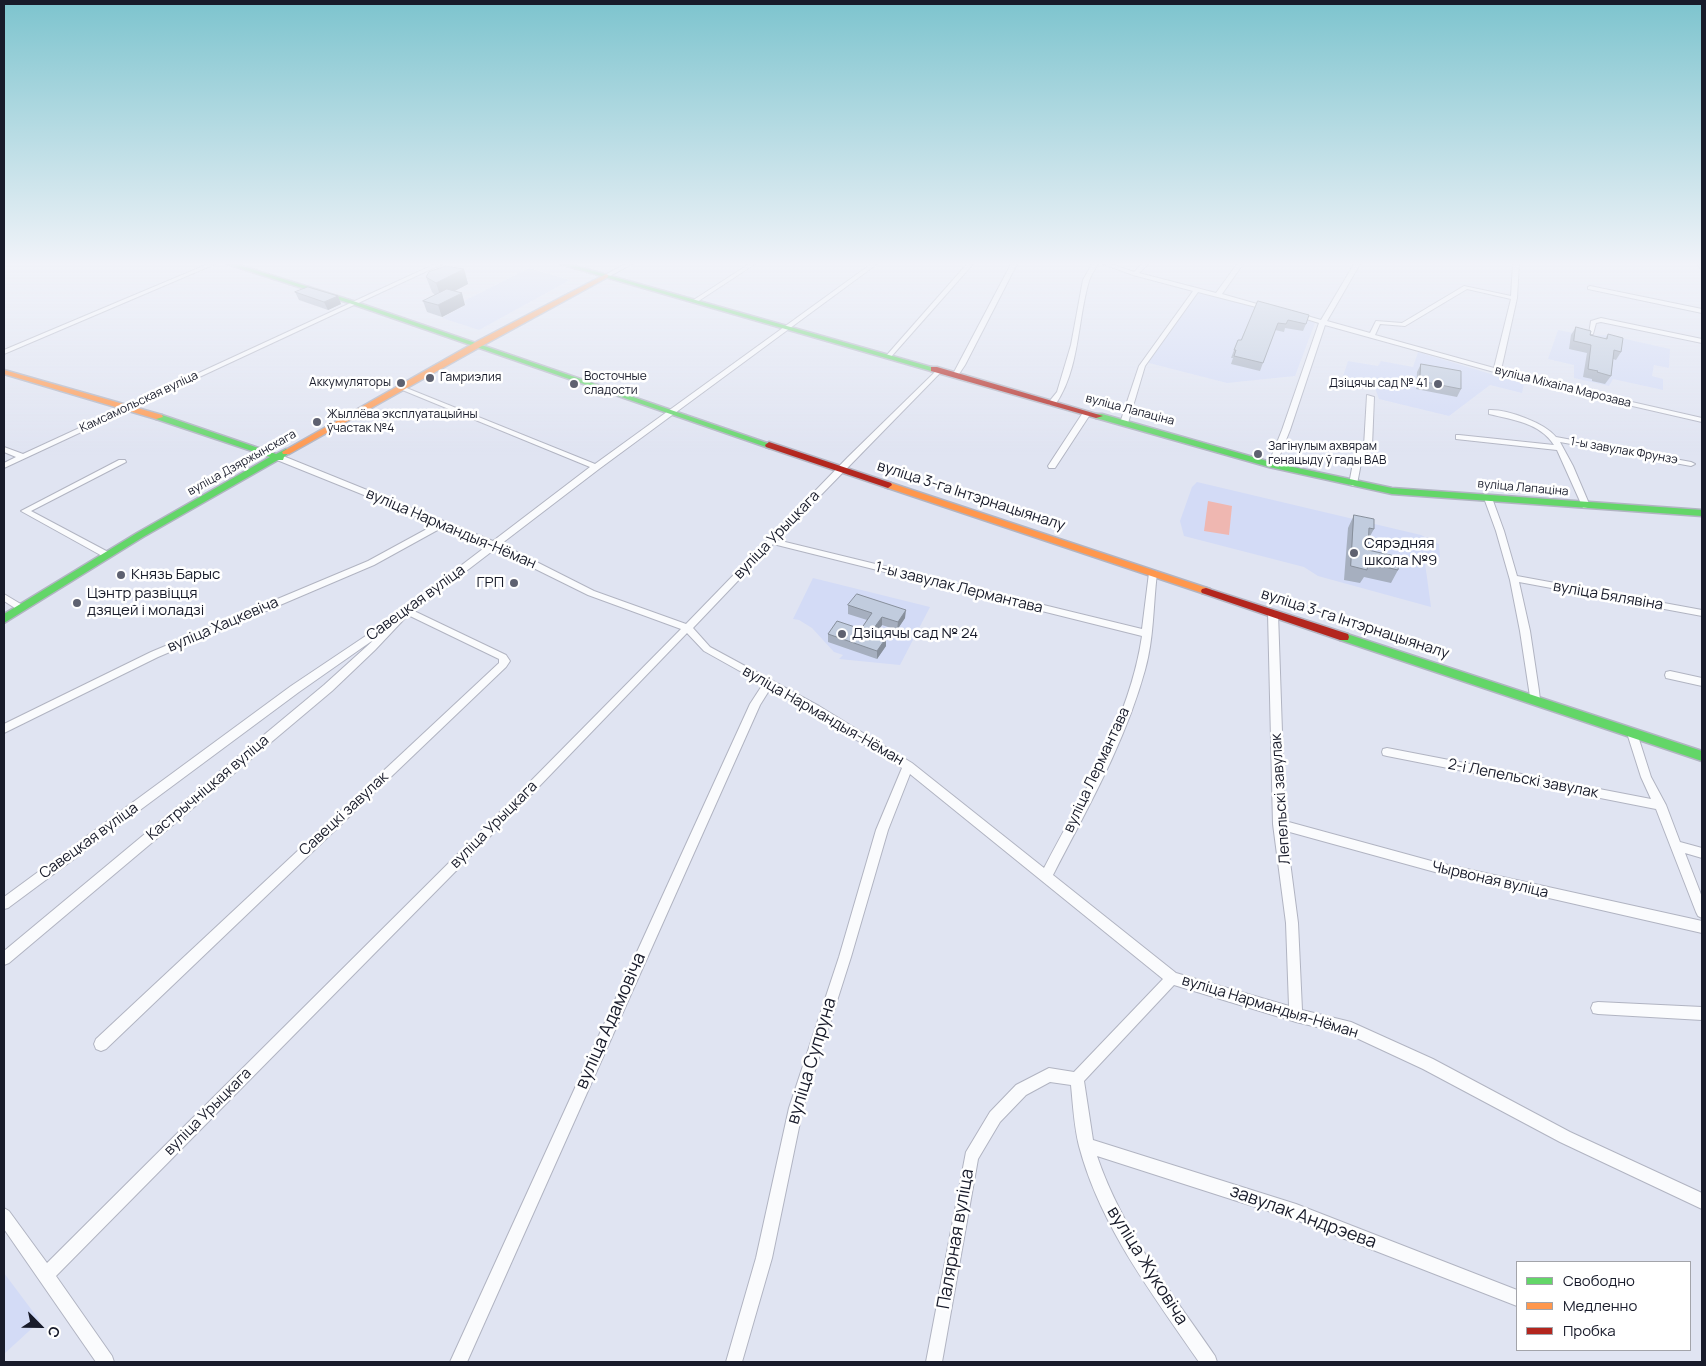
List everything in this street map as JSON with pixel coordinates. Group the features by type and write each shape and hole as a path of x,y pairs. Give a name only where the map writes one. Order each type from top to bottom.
{"main road":[{"name":"вуліца 3-га Інтэрнацыяналу","path":"426,328 841,469 1702,756"},
{"name":"вуліца Дзяржынскага","path":"4,619 107,555 509,328"},
{"name":"вуліца Лапаціна","path":"786,328 1272,464 1353,484 1392,491 1702,513"},
{"name":"вуліца Нармандыя-Нёман","path":"4,372 129,407 280,458"}],"street":[{"path":"4,352 61,328"},
{"name":"Камсамольская вуліца","path":"4,466 300,328"},
{"name":"Савецкая вуліца","path":"4,904 295,689 407,612 596,468 786,328"},
{"path":"888,357 914,328"},
{"path":"955,376 981,328"},
{"path":"1052,403 1060,392 1072,355 1077,328"},
{"path":"1124,423 1142,366 1169,328"},
{"path":"1272,464 1286,430 1321,328"},
{"name":"вуліца Міхаіла Марозава","path":"1345,328 1543,384 1702,420"},
{"path":"1372,335 1375,328"},
{"path":"1497,370 1507,328"},
{"path":"1591,333 1592,328"},
{"path":"1638,328 1702,341"},
{"name":"вуліца Урыцкага","path":"46,1275 415,906 939,371"},
{"path":"402,388 596,468"},
{"path":"1353,484 1358,458 1368,446 1370,397"},
{"path":"1492,412 1533,424 1546,430 1556,439 1586,506"},
{"path":"1052,466 1087,413"},
{"path":"1459,437 1559,448"},
{"name":"1-ы завулак Фрунзэ","path":"1556,439 1692,464"},
{"path":"4,449 22,457"},
{"name":"вуліца Нармандыя-Нёман","path":"280,458 494,545 591,593 688,628 707,649 864,737 908,766 1172,978 1359,1033 1428,1064 1565,1137 1702,1200"},
{"path":"107,555 25,511 122,462"},
{"path":"1488,498 1495,514 1515,578 1534,681 1535,700"},
{"name":"вуліца Хацкевіча","path":"4,729 66,696 198,635 417,541 442,524"},
{"name":"1-ы завулак Лермантава","path":"771,541 1148,634"},
{"name":"вуліца Лермантава","path":"1046,877 1114,741 1140,671 1148,634 1149,601 1153,572"},
{"name":"вуліца Бялявіна","path":"1515,578 1702,613"},
{"path":"4,597 21,608"},
{"name":"Кастрычніцкая вуліца","path":"4,959 328,688 372,648 407,612"},
{"name":"Савецкі завулак","path":"101,1044 503,665 505,661 503,657 407,612"},
{"name":"Лепельскі завулак","path":"1273,613 1279,824 1292,923 1296,1015"},
{"path":"1670,675 1702,682"},
{"name":"вуліца Адамовіча","path":"458,1362 755,704 769,683"},
{"path":"1632,733 1646,777 1660,805 1702,912"},
{"name":"2-і Лепельскі завулак","path":"1386,752 1660,805"},
{"name":"вуліца Супруна","path":"734,1362 764,1258 796,1108 845,958 882,830 908,766"},
{"name":"Чырвоная вуліца","path":"1279,824 1434,868 1702,927"},
{"path":"1677,846 1702,853"},
{"path":"1077,1078 1172,978"},
{"path":"1598,1008 1702,1014"},
{"name":"Палярная вуліца","path":"934,1362 971,1157 996,1117 1021,1090 1049,1075 1077,1078"},
{"name":"вуліца Жуковіча","path":"1077,1078 1086,1145 1104,1196 1129,1243 1209,1362"},
{"name":"завулак Андрэева","path":"1086,1145 1296,1212 1516,1298"},
{"path":"4,1216 106,1362"}],"shaded area":[{"path":"1171,328 1313,328 1295,376 1227,383 1149,363 1149,357"},
{"path":"1558,330 1588,336 1608,335 1670,349 1669,368 1654,365 1652,376 1663,379 1663,390 1613,379 1609,386 1574,378 1574,365 1548,359"},
{"path":"1418,352 1524,384 1522,393 1490,385 1449,416 1379,399 1375,388 1342,379 1348,361 1378,366 1381,361 1413,367"},
{"path":"1197,482 1421,535 1439,544 1440,557 1425,563 1431,607 1318,576 1304,567 1184,536 1180,521 1192,487"},
{"path":"1208,501 1232,506 1229,535 1204,531"},
{"path":"813,578 930,607 900,665 839,659 843,655 834,652 812,628 799,620 793,619"},
{"path":"4,1273 40,1321 4,1354"}],"building":[{"path":"1246,328 1276,328 1263,363 1234,356 1238,340 1241,340"},
{"path":"1576,328 1591,331 1590,335 1607,339 1608,334 1623,338 1621,352 1614,350 1611,376 1588,369 1591,345 1574,341"},
{"path":"1421,364 1461,371 1461,389 1420,381"},
{"path":"1354,515 1374,519 1374,529 1369,528 1368,550 1399,557 1398,570 1368,563 1367,570 1351,566"},
{"path":"857,594 906,610 898,622 882,617 871,632 886,638 877,651 828,634 837,621 861,629 872,613 848,605"}],"traffic: fast":[{"path":"426,328 769,445"},
{"path":"788,328 934,369"},
{"path":"1099,416 1272,465 1392,491 1702,513"},
{"path":"159,417 280,458"},
{"path":"4,619 140,535 286,452"},
{"path":"1344,637 1702,756"}],"traffic: slow":[{"path":"286,452 509,328"},
{"path":"4,372 159,417"},
{"path":"888,485 1206,591"}],"traffic: jam":[{"path":"934,369 1099,416"},
{"path":"769,445 888,485"},
{"path":"1206,591 1344,637"}],"place":[{"name":"Гамриэлия","path":"430,378"},
{"name":"Аккумуляторы","path":"401,383"},
{"name":"Восточные сладости","path":"574,384"},
{"name":"Дзіцячы сад № 41","path":"1438,384"},
{"name":"Жыллёва эксплуатацыйны ўчастак №4","path":"317,422"},
{"name":"Загінулым ахвярам генацыду ў гады ВАВ","path":"1258,454"},
{"name":"Сярэдняя школа №9","path":"1354,553"},
{"name":"Князь Барыс","path":"121,575"},
{"name":"ГРП","path":"514,583"},
{"name":"Цэнтр развіцця дзяцей і моладзі","path":"77,603"},
{"name":"Дзіцячы сад № 24","path":"842,634"}]}
